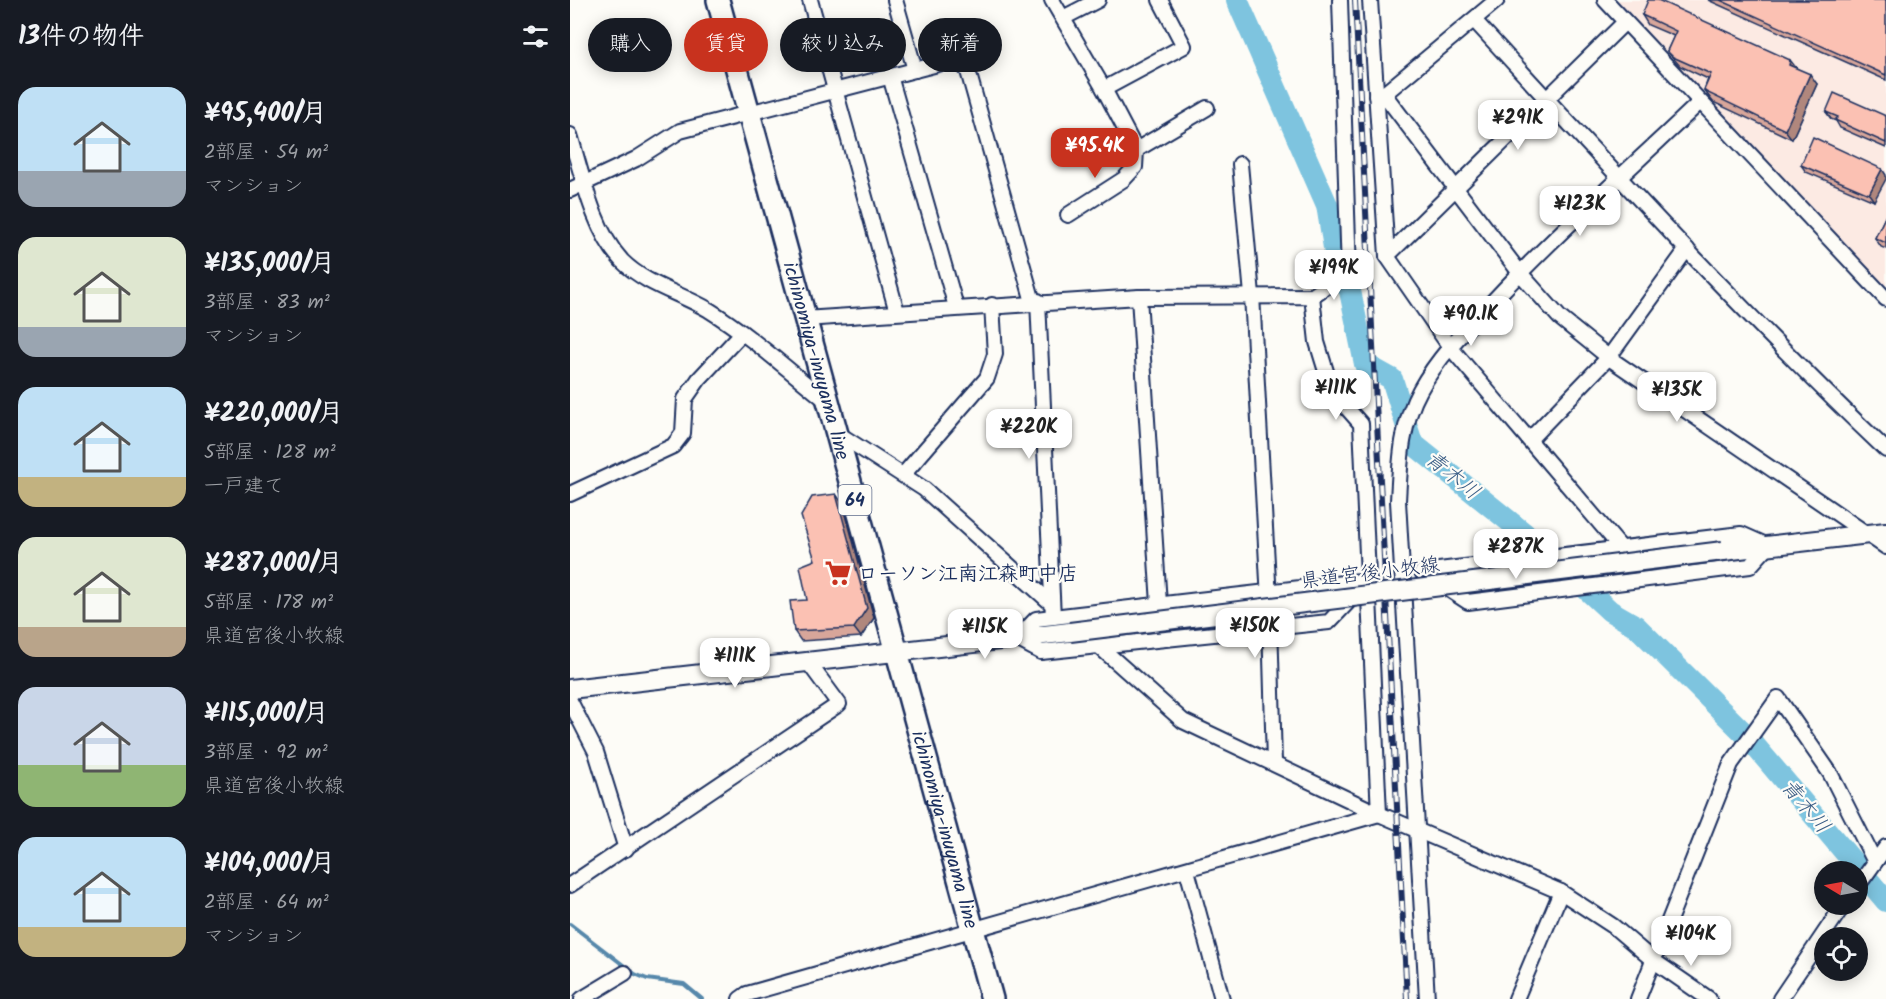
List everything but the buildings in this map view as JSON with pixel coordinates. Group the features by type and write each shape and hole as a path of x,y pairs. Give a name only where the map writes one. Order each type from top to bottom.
{"main road":[{"name":"ichinomiya-inuyama line","path":"718,0 992,999"},
{"name":"県道宮後小牧線","path":"570,689 895,650 1017,639 1886,532"}],"street":[{"path":"810,0 897,312"},
{"path":"895,0 915,70"},
{"path":"1052,0 1104,89 1136,150 1135,168 1124,179 1068,215"},
{"path":"1063,18 1098,0"},
{"path":"1104,89 1184,46 1160,0"},
{"path":"804,319 956,307 1139,297 1312,296 1344,276 1340,0"},
{"path":"1370,0 1379,95 1386,255 1449,347 1621,548"},
{"path":"1379,95 1497,0"},
{"path":"1605,0 1886,299"},
{"path":"1474,20 1619,179 1809,377 1886,450"},
{"path":"1386,255 1625,22"},
{"path":"570,190 636,159 680,131 957,59 968,71 1036,302 1052,610"},
{"path":"890,76 956,307"},
{"path":"1379,95 1456,189 1520,273 1560,318 1609,357 1886,547"},
{"path":"1427,999 1416,829 1405,574 1398,501 1400,456 1409,415 1420,389 1449,347 1520,273 1700,102"},
{"path":"1136,150 1207,108"},
{"path":"570,135 598,223 622,260 656,286 707,310 742,333 828,402"},
{"path":"1240,164 1252,295 1269,591 1274,763"},
{"path":"1528,440 1609,357 1687,249"},
{"path":"1312,296 1317,342 1332,391 1361,424 1379,814"},
{"path":"1139,297 1159,604"},
{"path":"903,475 987,378 994,364 992,305"},
{"path":"570,494 673,446 683,433 685,399 699,379 742,333"},
{"path":"837,433 924,489 955,515 1052,610"},
{"path":"1405,574 1741,534 1768,546 1750,566 1468,602 1422,572"},
{"path":"1369,580 1329,622 1101,648 1041,652 1017,639 1036,619 1052,610 1159,604 1369,580"},
{"path":"1101,648 1183,721 1379,814 1561,892 1614,926 1654,962 1709,999"},
{"path":"570,885 839,704 808,662"},
{"path":"1638,999 1731,764 1778,698 1830,773 1875,862"},
{"path":"570,701 596,752 626,849"},
{"path":"740,999 747,994 1379,814"},
{"path":"1868,872 1886,847"},
{"path":"1187,870 1222,999"},
{"path":"1516,999 1561,892"},
{"path":"1780,999 1837,915"},
{"path":"582,999 624,973"}],"shaded area":[{"path":"1615,0 1886,0 1886,288"}],"waterway":[{"name":"青木川","path":"1237,0 1327,205 1337,266 1350,291 1365,364 1392,379 1412,443 1540,546 1610,611 1636,626 1745,734 1886,901"},
{"path":"570,924 635,974 647,979 684,984 702,999"}],"railway":[{"path":"1355,0 1407,999"}],"place":[{"name":"ローソン江南江森町中店","path":"838,573"}]}
